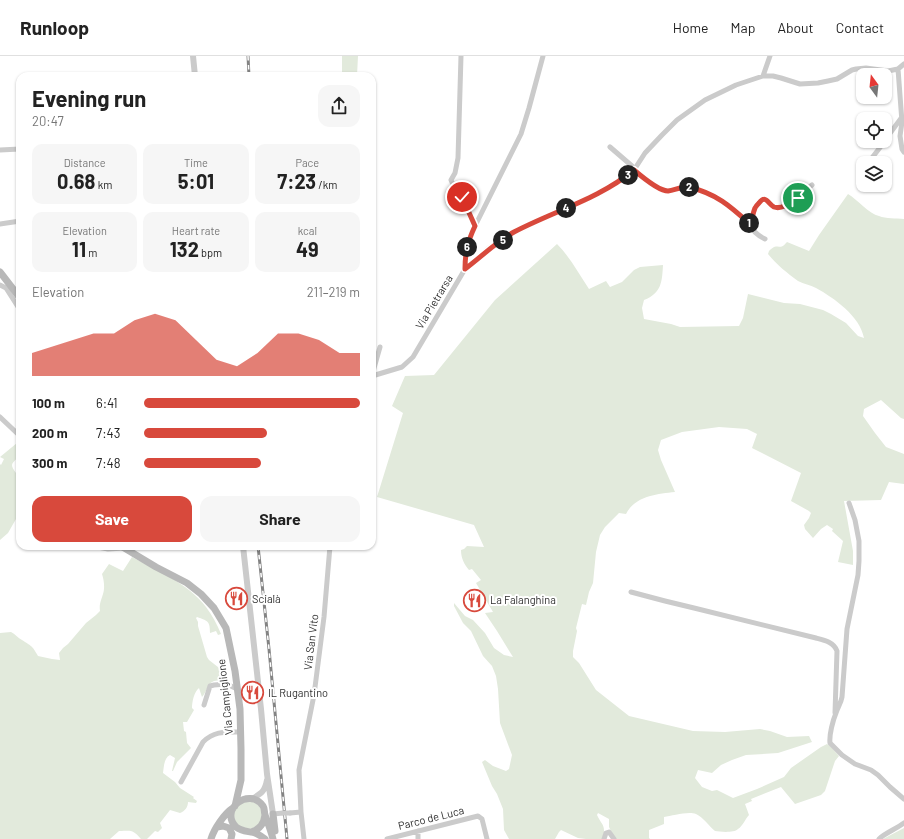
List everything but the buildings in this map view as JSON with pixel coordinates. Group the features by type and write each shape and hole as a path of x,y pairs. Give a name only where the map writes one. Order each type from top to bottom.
{"main road":[{"path":"0,272 16,293"},
{"name":"Via Campiglione","path":"127,550 187,583 201,594 214,608 226,628 235,671 240,709 240,780 234,807"},
{"name":"Via Campiglione","path":"240,780 244,792 252,799"},
{"path":"211,839 227,812 243,799 252,799 256,800 268,814 274,839"},
{"path":"234,807 232,816 234,824 240,830 265,839"},
{"path":"235,839 242,834 258,829 268,814"},
{"path":"217,827 223,826 229,828 232,834 231,839"}],"street":[{"path":"193,56 195,72"},
{"path":"460,56 458,158 455,173 451,180 455,190 462,197 475,226"},
{"name":"Via Pietrarsa","path":"376,375 402,367 413,357 465,269 465,256 468,243 475,226 521,134 543,56"},
{"path":"763,76 770,56"},
{"path":"465,269 489,248 514,233 608,188 623,178 634,170 645,153 677,120 705,100 736,85 763,76 773,76 800,84 828,82 837,79 856,68 888,71 898,69 904,64"},
{"path":"898,69 903,121 900,136 902,149 904,152"},
{"path":"892,133 903,121"},
{"path":"610,147 632,166 634,170 664,190 668,191 688,187 711,194 725,202 750,224 751,228 759,236 765,239"},
{"path":"873,156 880,148"},
{"path":"0,150 16,149"},
{"path":"750,224 755,207 761,200 763,199 775,207 788,205 812,185"},
{"path":"0,224 16,222"},
{"path":"0,285 6,288 16,304"},
{"path":"376,362 380,348"},
{"path":"0,417 16,432"},
{"path":"835,714 841,703 842,697 847,630 858,575 859,561 858,534 849,503"},
{"path":"243,550 267,774 271,796 268,814 301,812"},
{"name":"Via San Vito","path":"304,839 299,770 314,695 324,617 330,550"},
{"path":"632,592 829,642 837,651 835,714 830,742 842,755 855,764 871,770 878,775 904,799"},
{"path":"204,705 210,686 227,684 237,689"},
{"path":"180,782 206,738 212,734 221,732 240,732"},
{"path":"252,799 260,795 265,789 267,774"},
{"name":"Parco de Luca","path":"387,839 478,816 482,819 487,839"},
{"path":"879,839 904,823"},
{"path":"418,831 418,839"},
{"path":"604,839 606,833 608,832 610,832 614,839"}],"shaded area":[{"path":"342,56 358,56 357,72 342,72"},
{"path":"848,194 875,215 885,218 904,219 904,419 881,400 864,409 863,416 886,447 904,454 904,484 889,482 881,500 844,501 853,551 853,565 838,562 843,541 832,531 833,529 827,525 813,538 805,529 804,525 811,513 791,501 801,473 752,448 757,434 747,429 719,427 682,432 661,440 658,450 675,492 654,495 635,503 626,514 619,513 605,527 600,535 596,552 593,583 586,605 582,604 576,628 577,631 573,651 573,657 579,663 596,690 629,716 693,731 725,732 760,729 787,737 809,736 812,742 778,753 746,755 721,765 712,773 698,770 695,778 702,787 712,791 717,790 733,798 784,777 791,768 827,744 839,756 835,761 825,791 821,795 795,804 781,787 751,799 752,801 745,804 749,815 740,828 731,832 715,831 699,815 689,813 664,817 664,824 649,830 650,839 615,839 609,827 609,819 598,813 597,815 604,828 603,839 578,838 561,830 555,839 509,839 504,830 503,809 482,762 485,760 493,766 506,771 509,769 512,755 500,723 496,676 492,666 483,656 471,631 463,623 454,606 454,603 465,616 473,620 485,633 494,648 504,655 513,657 485,613 493,612 476,583 481,580 472,569 469,570 462,558 461,550 467,546 484,547 474,525 377,497 403,413 392,406 405,376 434,375 495,300 557,244 570,260 589,289 606,281 610,287 622,282 634,270 640,267 663,265 658,290 644,300 642,308 644,319 680,327 739,326 743,318 748,294 784,303 800,304 823,310 846,323 858,336 864,338 862,330 857,322 845,308 816,288 798,281 782,269 768,254 773,247 782,247 787,242 809,251"},
{"path":"16,444 16,459 13,462 12,466 16,473 16,519 8,533 0,540 0,464 1,465 4,459 0,457"},
{"path":"132,557 172,578 191,591 208,610 221,634 218,635 216,631 210,633 210,626 208,622 197,617 196,618 207,657 223,671 227,680 212,682 202,697 199,688 197,690 192,703 192,708 194,710 187,722 183,722 187,743 191,748 177,762 173,771 175,758 170,755 168,756 165,760 163,773 197,801 196,803 188,802 186,809 180,813 170,810 160,823 162,828 158,832 155,831 147,839 141,839 132,831 119,831 110,839 0,839 0,633 11,632 31,646 38,656 60,660 59,653 63,648 86,623 100,611 100,604 104,589 102,574 109,564 123,571"},
{"path":"248,801 258,805 262,815 258,825 248,829 238,825 234,815 238,805"},
{"path":"904,828 904,839 883,839"}],"railway":[{"path":"248,56 249,72"},
{"path":"258,550 287,839"}],"place":[{"name":"Scialà","path":"236,599"},
{"name":"La Falanghina","path":"475,600"},
{"name":"IL Rugantino","path":"252,693"}],"route":[{"path":"462,197 475,226 468,243 465,256 465,269 489,248 514,233 608,188 634,170 664,190 668,191 688,187 711,194 725,202 750,224 755,207 761,200 763,199 777,207 788,205 798,198"}]}
